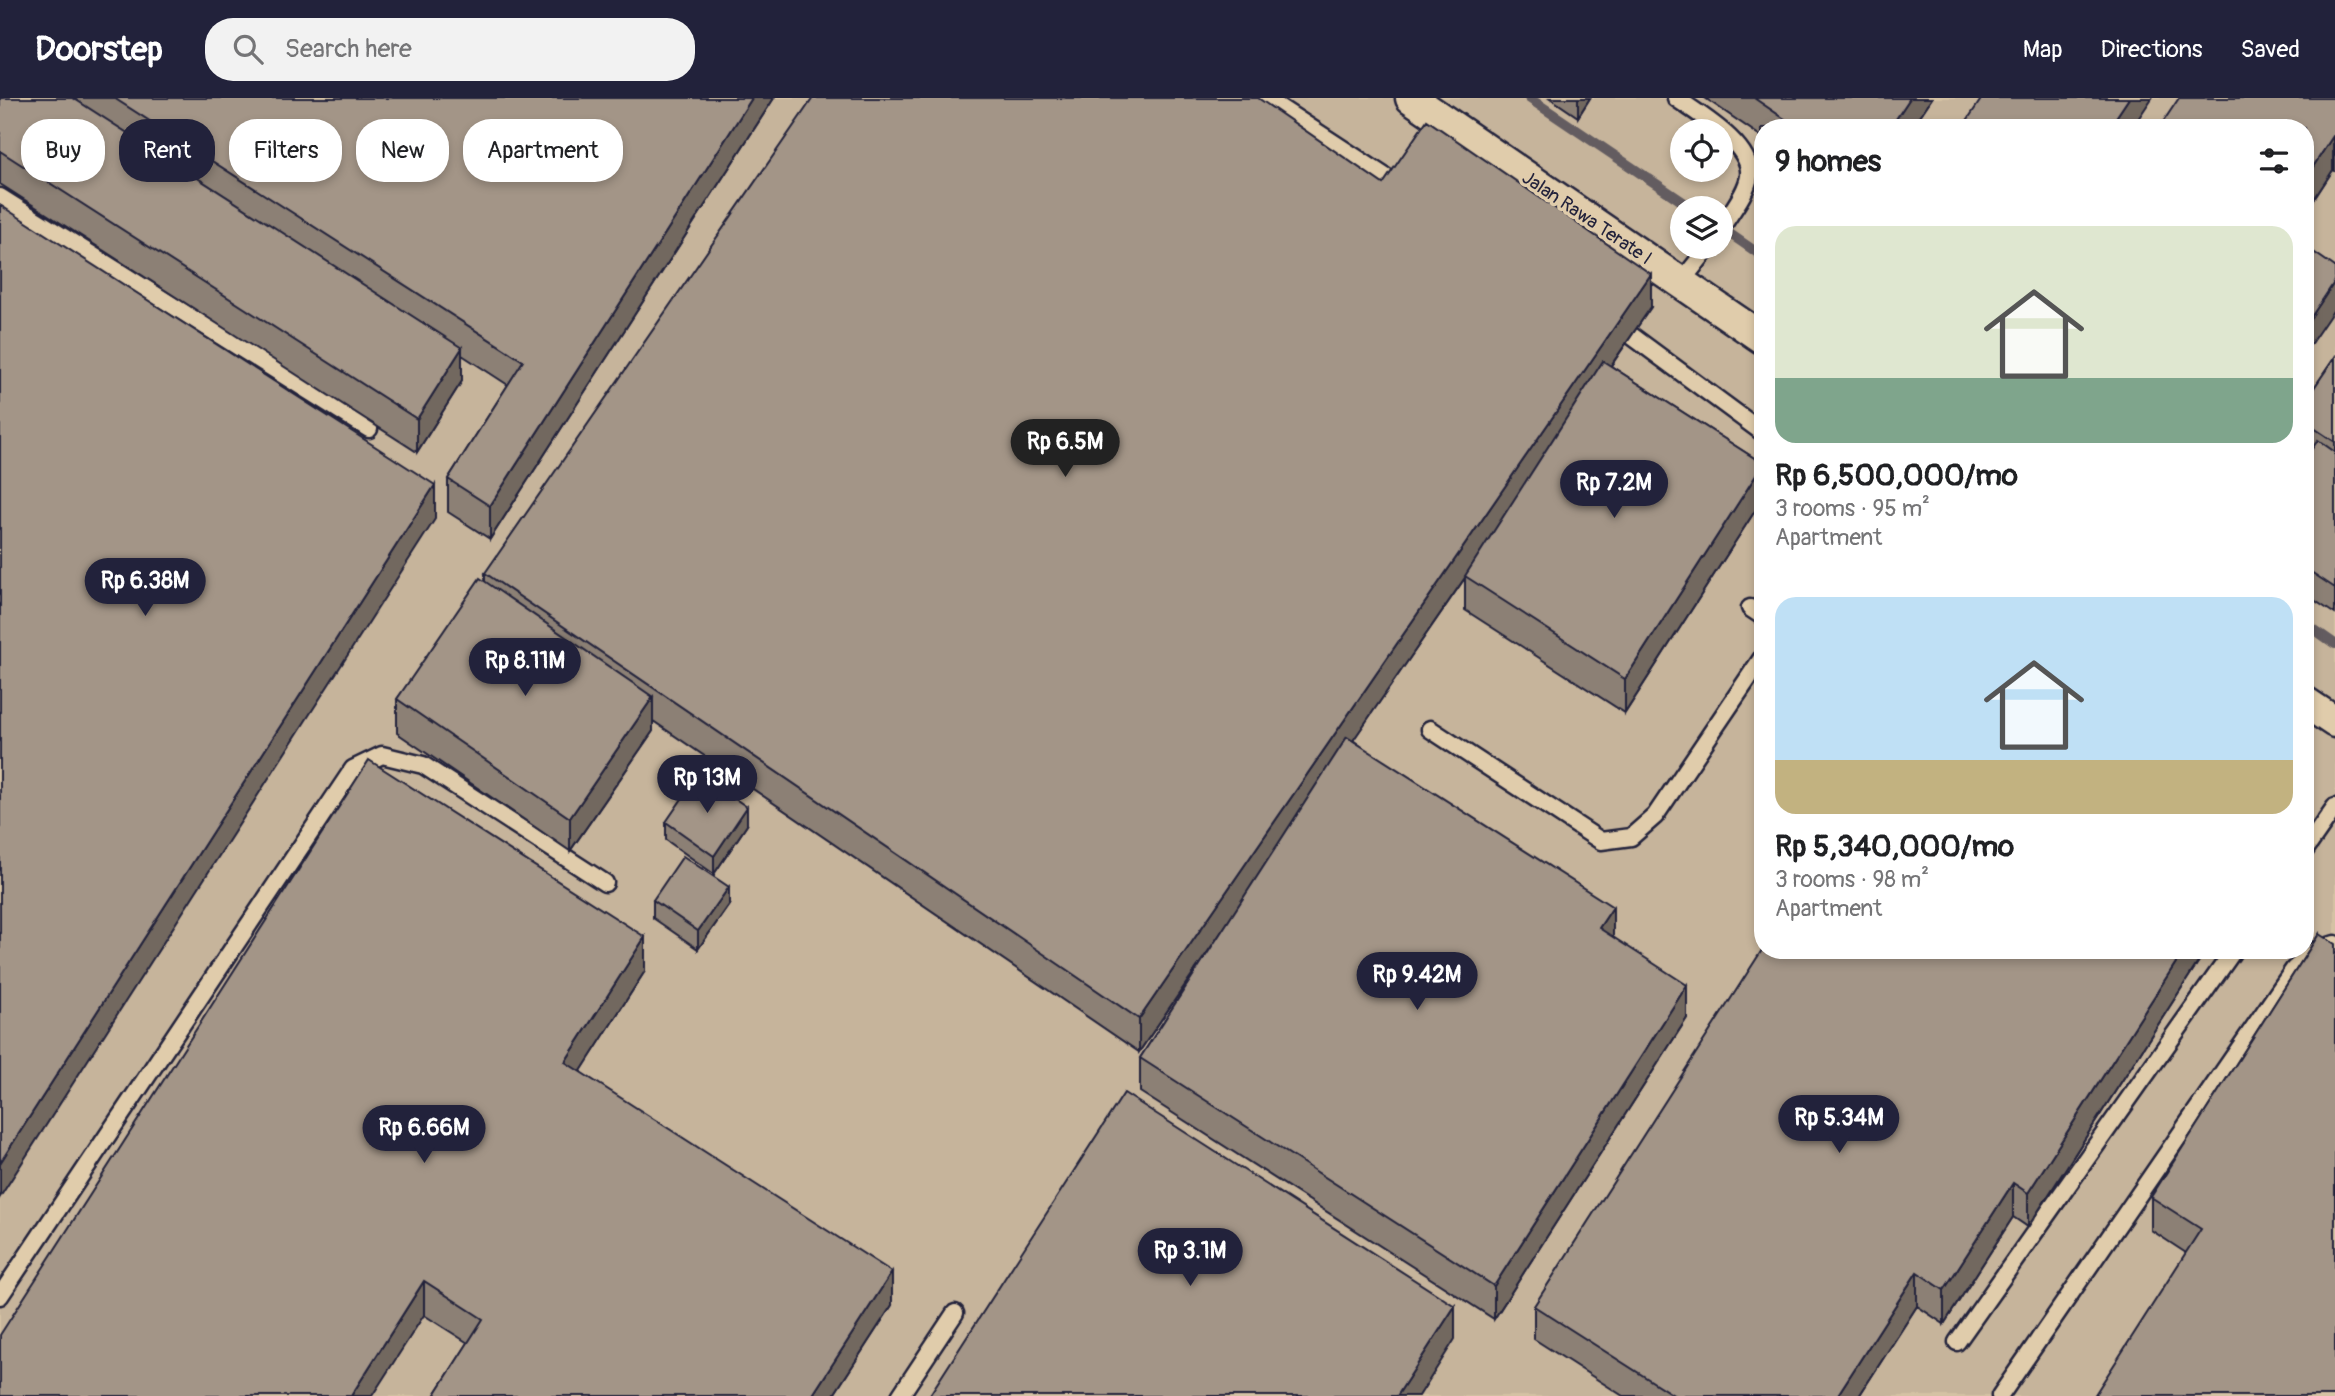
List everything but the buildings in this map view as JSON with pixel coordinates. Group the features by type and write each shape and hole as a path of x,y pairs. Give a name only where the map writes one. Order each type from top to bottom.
{"street":[{"name":"Jalan Rawa Terate I","path":"1411,98 1754,332"},
{"path":"2314,708 2335,722"}],"lane":[{"path":"1265,98 1401,187"},
{"path":"1676,98 1731,138 1748,162 1749,178 1733,207"},
{"path":"0,197 369,429"},
{"path":"1681,282 1699,259"},
{"path":"1632,336 1754,426"},
{"path":"1430,729 1601,841 1631,837 1655,816 1754,670"},
{"path":"0,1296 353,769 382,755 424,765 605,883"},
{"path":"2314,836 2335,807"},
{"path":"2314,952 2335,944"},
{"path":"1957,1342 2228,959"},
{"path":"2000,1396 2294,969 2306,959"},
{"path":"900,1396 955,1313"}],"shaded area":[{"path":"0,98 2335,98 2335,1396 0,1396"}],"waterway":[{"path":"1529,98 1674,196"},
{"path":"1733,236 1754,250"},
{"path":"2314,629 2335,644"}]}
